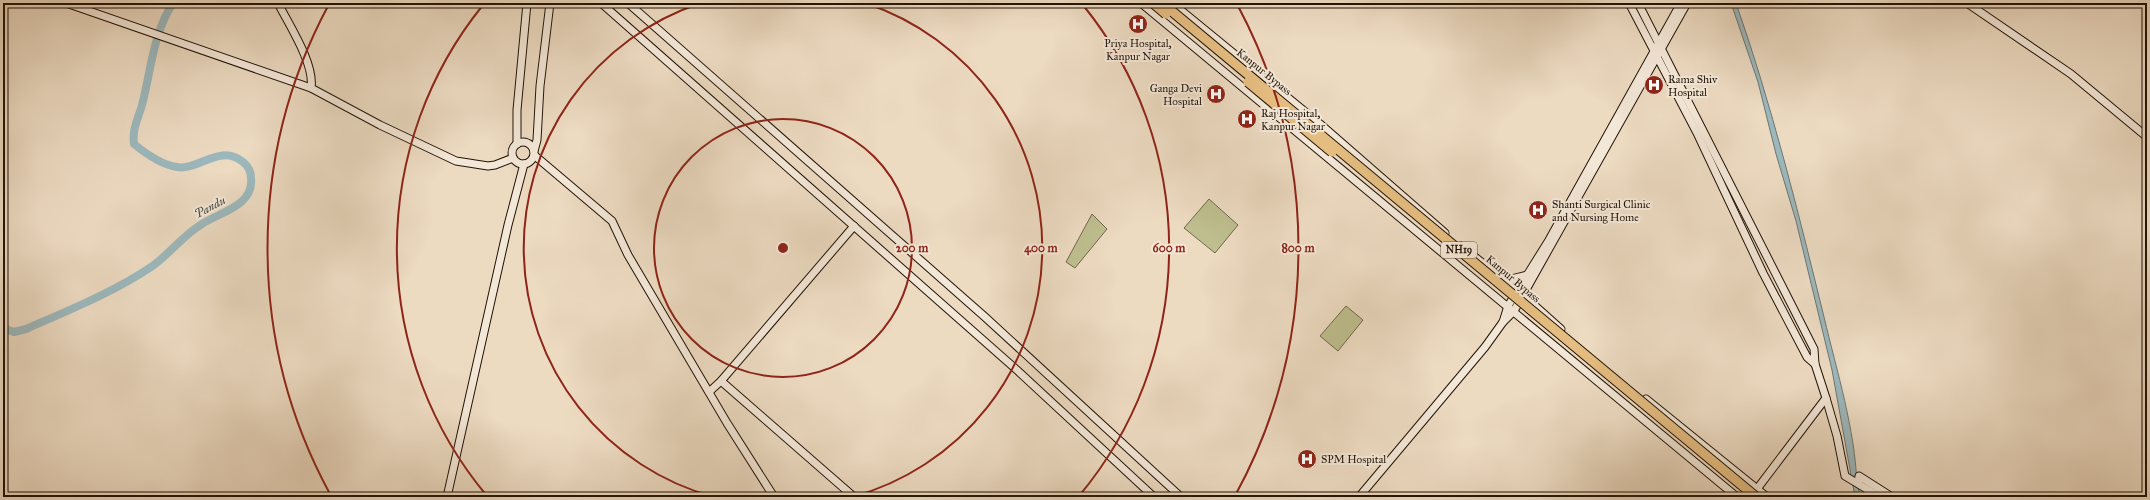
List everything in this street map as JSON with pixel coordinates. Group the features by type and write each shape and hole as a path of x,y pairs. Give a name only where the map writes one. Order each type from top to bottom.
{"highway":[{"name":"Kanpur Bypass","path":"1153,3 1746,497"},
{"name":"Kanpur Bypass","path":"1162,3 1757,493"}],"street":[{"path":"66,3 311,88 380,125 456,161 488,166 513,158"},
{"path":"278,3 309,66 312,81 311,88"},
{"path":"527,3 517,110 517,144 513,150 513,158 520,164 530,162 537,140 540,93 550,3"},
{"path":"601,3 854,226 1073,422 1154,497"},
{"path":"628,3 996,326 1181,497"},
{"path":"1141,3 1737,497"},
{"path":"1172,3 1320,124 1453,240 1532,303 1584,350 1757,493 1767,497"},
{"path":"1630,3 1658,50 1814,349 1815,364 1837,436 1845,476 1858,480 1892,497"},
{"path":"1638,3 1658,50 1763,273 1806,357 1815,364"},
{"path":"1658,50 1681,3"},
{"path":"1359,497 1485,347 1503,322 1514,312 1520,293 1658,50 1687,3"},
{"path":"1967,3 1977,5 2071,74 2147,136"},
{"path":"517,144 521,142 530,144 534,153 612,221 628,255 709,392 774,497"},
{"path":"447,497 512,206 524,164"},
{"path":"709,392 721,381 854,226"},
{"path":"1502,279 1528,279"},
{"path":"1528,279 1532,303"},
{"path":"1503,322 1508,306 1520,293"},
{"path":"721,381 854,497"},
{"path":"1757,493 1826,398"},
{"path":"1858,480 1880,497"}],"green space":[{"path":"1209,199 1238,225 1215,253 1184,228"},
{"path":"1092,214 1107,229 1075,268 1066,262"},
{"path":"1346,306 1363,320 1338,351 1320,336"}],"water":[{"path":"1731,3 1736,3 1749,42 1773,120 1794,198 1845,401 1856,464 1857,485 1861,497 1855,497 1832,370 1796,221 1776,154 1758,82"}],"waterway":[{"name":"Pandu","path":"3,328 14,332 26,329 90,301 122,285 158,262 195,229 242,202 247,195 250,188 250,171 243,162 234,157 226,155 218,156 193,165 177,167 171,166 148,155 134,144 135,129 142,105 153,52 161,27 173,3"}],"place":[{"name":"Priya Hospital, Kanpur Nagar","path":"1138,24"},
{"name":"Rama Shiv Hospital","path":"1654,85"},
{"name":"Ganga Devi Hospital","path":"1216,94"},
{"name":"Raj Hospital, Kanpur Nagar","path":"1247,119"},
{"name":"Shanti Surgical Clinic and Nursing Home","path":"1538,210"},
{"name":"SPM Hospital","path":"1307,459"}]}
